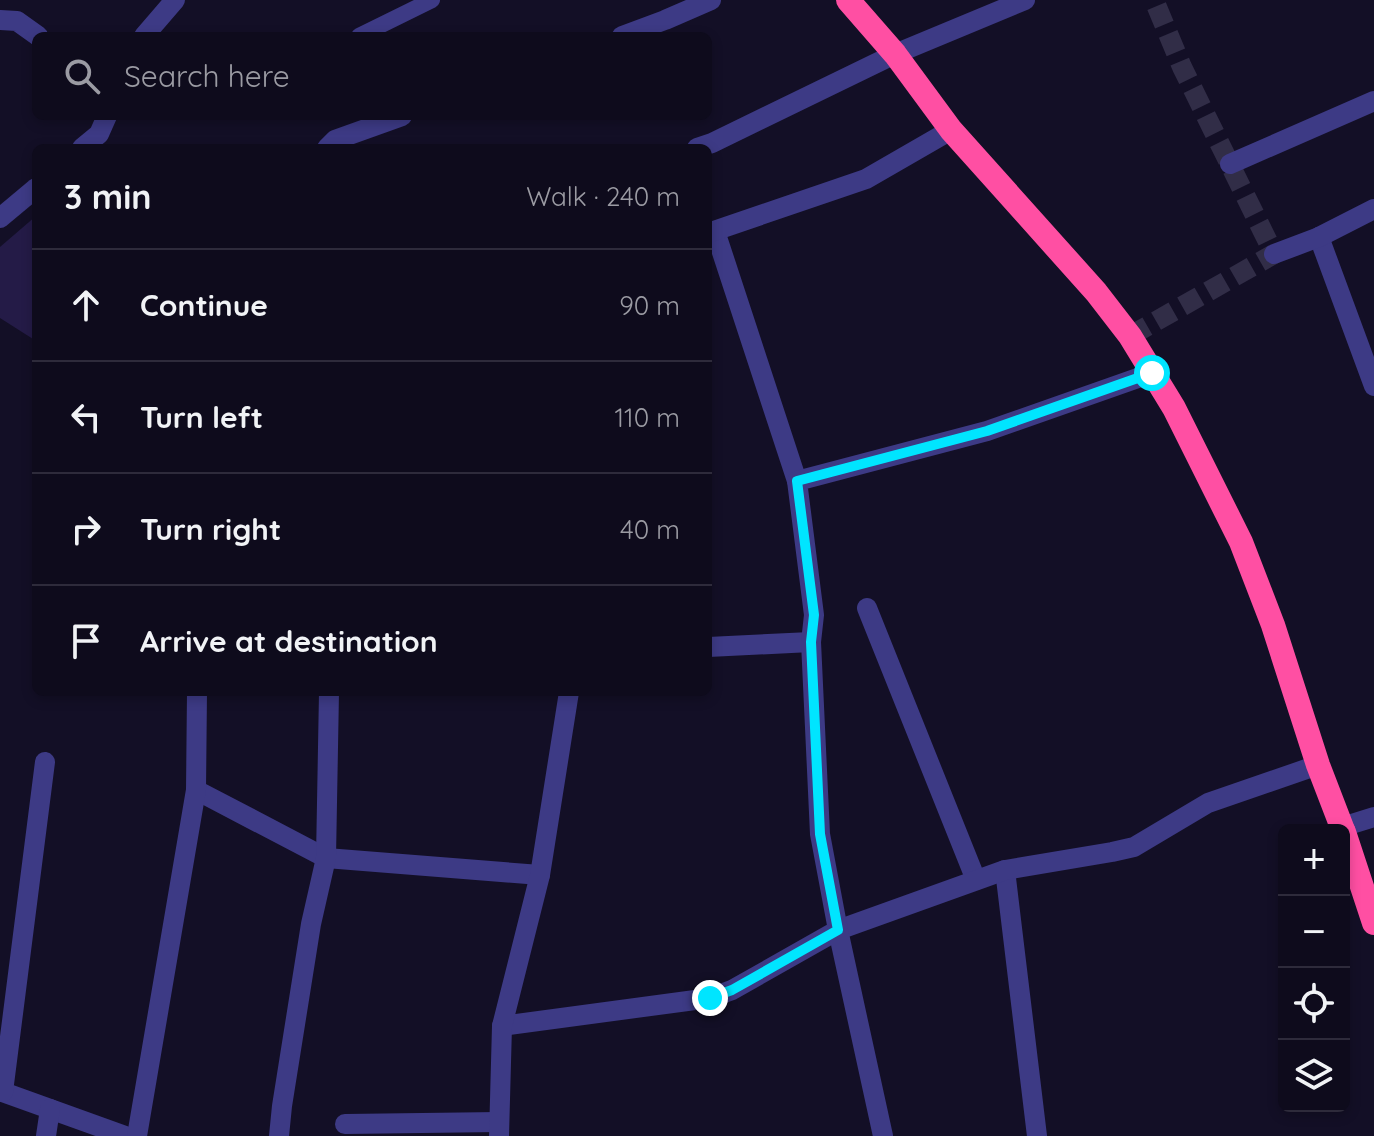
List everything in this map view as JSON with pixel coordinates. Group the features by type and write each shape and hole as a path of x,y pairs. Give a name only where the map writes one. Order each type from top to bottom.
{"highway":[{"path":"848,0 895,54 951,130 1096,292 1130,336 1174,408 1241,542 1273,625 1318,765 1341,824"},
{"path":"1350,851 1374,923"}],"street":[{"path":"147,32 175,0"},
{"path":"633,32 711,0"},
{"path":"709,144 895,54 1025,0"},
{"path":"0,20 17,21 32,32"},
{"path":"1230,164 1374,101"},
{"path":"87,144 99,134 105,120"},
{"path":"331,144 391,120"},
{"path":"712,232 866,179 951,130"},
{"path":"0,218 32,191"},
{"path":"1274,254 1319,237 1374,209"},
{"path":"712,235 797,481 814,615 811,642 820,834 883,1136"},
{"path":"1319,237 1368,349 1374,386"},
{"path":"797,481 987,431 1152,373"},
{"path":"867,608 976,880"},
{"path":"712,647 811,642"},
{"path":"137,1136 196,790 197,696"},
{"path":"279,1136 311,924 326,858 329,696"},
{"path":"345,1124 499,1129 502,1026 540,875 568,696"},
{"path":"45,762 2,1091 125,1136"},
{"path":"502,1026 710,998 732,990 838,930 1005,870 1134,847 1208,803 1318,765"},
{"path":"196,790 326,858 540,875"},
{"path":"1350,827 1374,817"},
{"path":"1005,870 1037,1136"},
{"path":"46,1136 50,1109"}],"lane":[{"path":"367,32 432,0"}],"building":[{"path":"32,219 32,338 0,318 0,247"}],"tunnel":[{"path":"1130,336 1274,254 1182,67 1154,0"}],"route":[{"path":"710,998 732,990 838,930 820,834 811,642 814,615 797,481 987,431 1152,373"}]}
